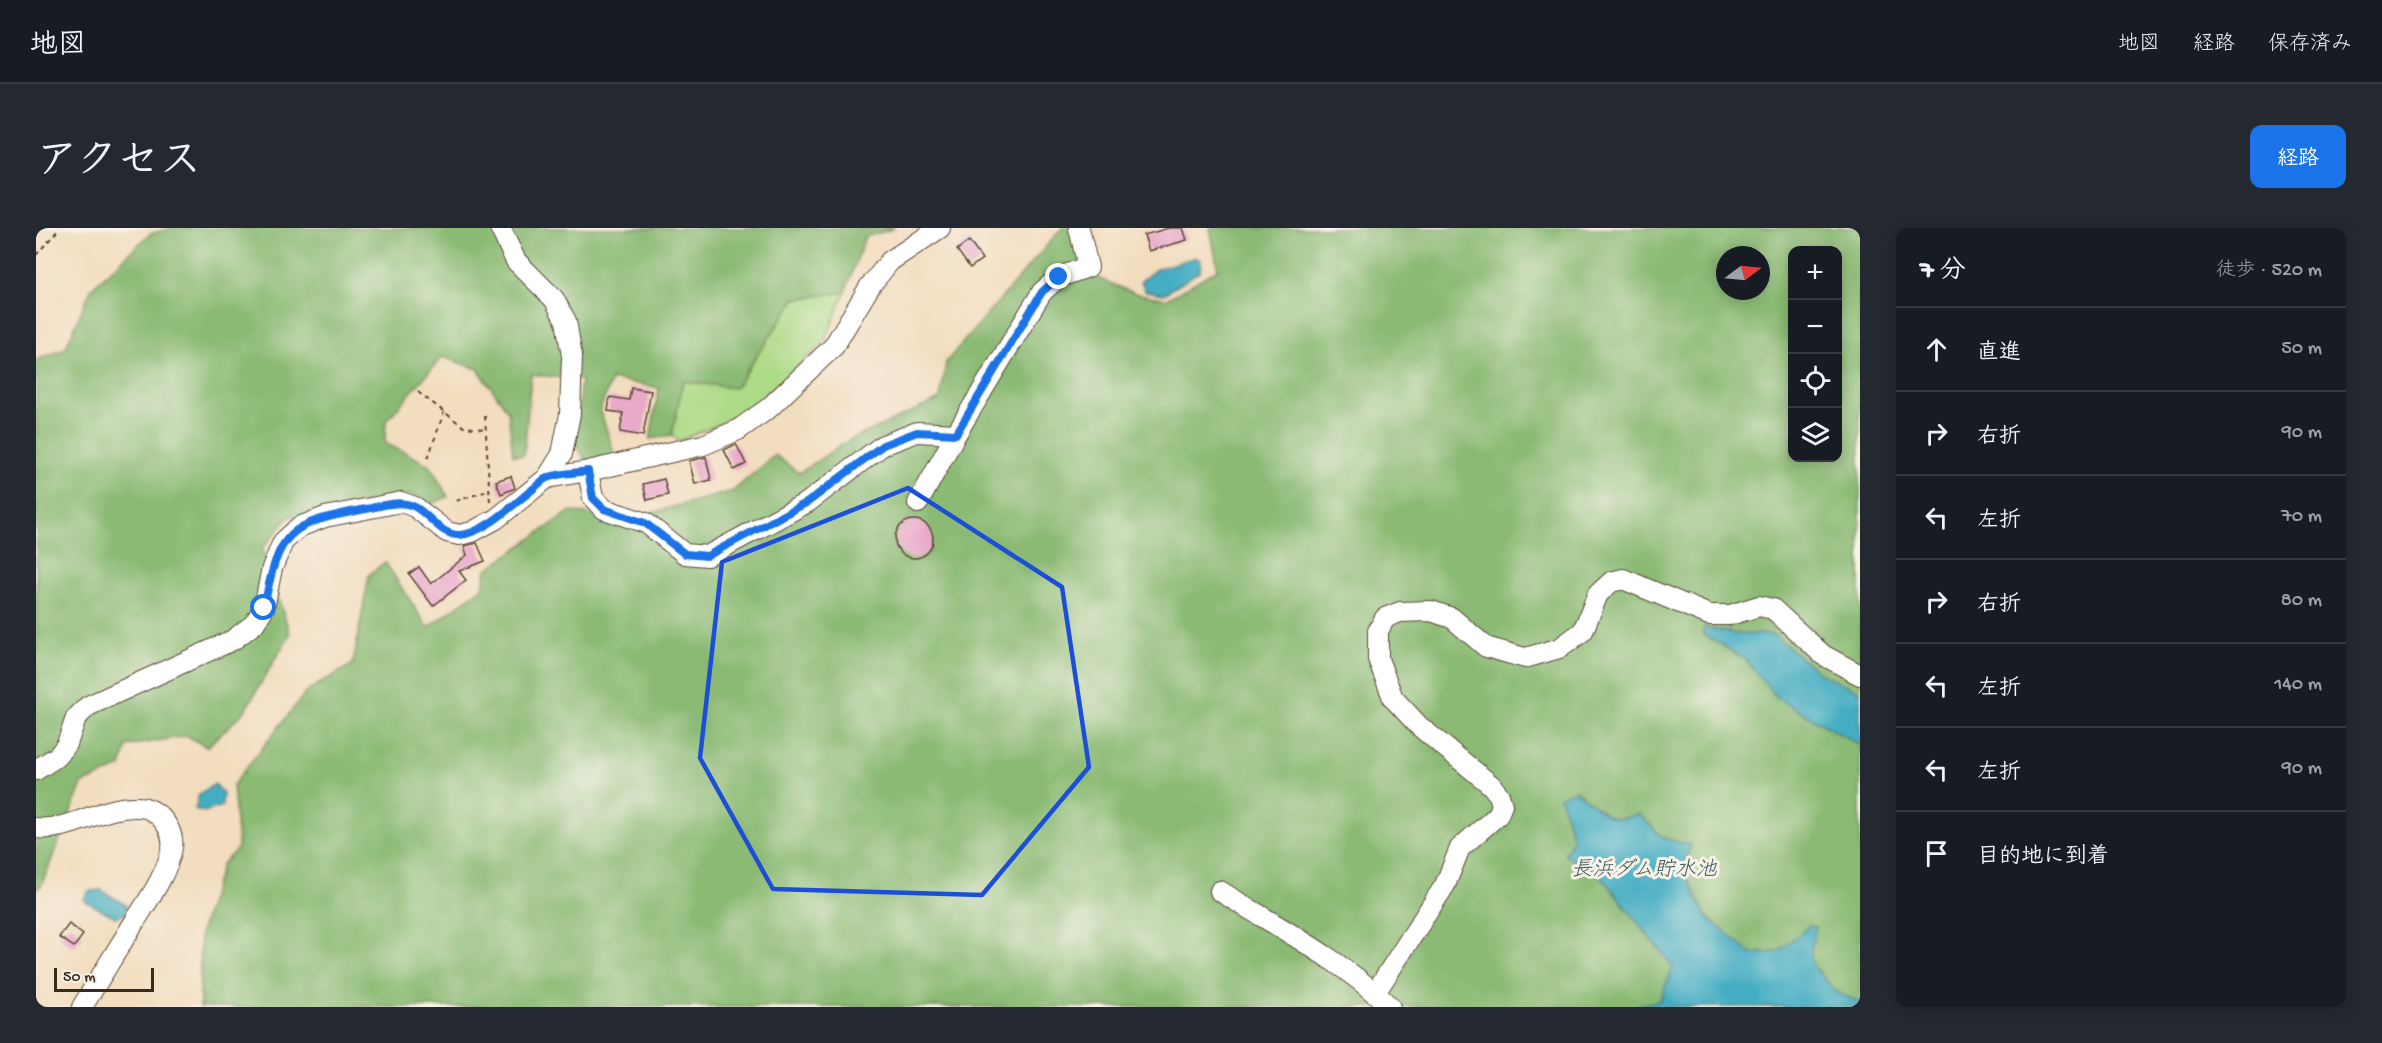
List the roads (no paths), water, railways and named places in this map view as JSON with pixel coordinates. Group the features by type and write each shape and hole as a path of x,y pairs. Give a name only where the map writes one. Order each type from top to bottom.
{"street":[{"path":"36,770 58,756 67,744 76,718 87,706 233,640 254,624 264,608 272,568 283,542 299,527 325,517 401,502 415,507 447,532 459,535 472,532 496,519 547,478 562,454 570,414 572,356 566,321 554,299 516,261 500,228"},
{"path":"547,478 703,445 738,430 769,408 834,346 870,286 890,261 940,228"},
{"path":"918,503 956,434 1042,292 1059,277 1088,267 1079,228"},
{"path":"588,471 593,498 604,509 645,523 685,554 707,556 808,502 883,445 917,432 956,434"},
{"path":"1376,993 1445,885 1460,848 1498,815 1502,805 1499,795 1491,784 1419,726 1393,698 1378,659 1378,631 1384,618 1400,612 1431,611 1452,618 1486,647 1525,658 1560,648 1583,632 1598,594 1611,582 1623,579 1709,615 1730,615 1759,606 1773,609 1823,655 1860,675"},
{"path":"36,828 50,830 111,809 140,806 156,813 169,827 172,846 161,877 82,1007"},
{"path":"1220,891 1340,965 1390,1007"}],"water":[{"path":"1196,257 1201,261 1200,271 1164,294 1145,291 1141,281 1156,269"},
{"path":"1704,627 1735,634 1772,634 1822,675 1860,691 1860,745 1778,699 1745,659 1703,634"},
{"path":"215,784 223,793 222,806 204,812 195,809 199,794"},
{"name":"長浜ダム貯水池","path":"1575,790 1607,816 1620,819 1639,814 1663,838 1691,845 1682,867 1706,916 1752,954 1778,952 1809,926 1816,927 1811,951 1812,965 1837,993 1860,1002 1860,1007 1634,1007 1660,1000 1673,967 1602,877 1564,855 1573,839 1560,797"},
{"path":"101,890 126,905 126,914 115,917 83,900 89,891"}]}
